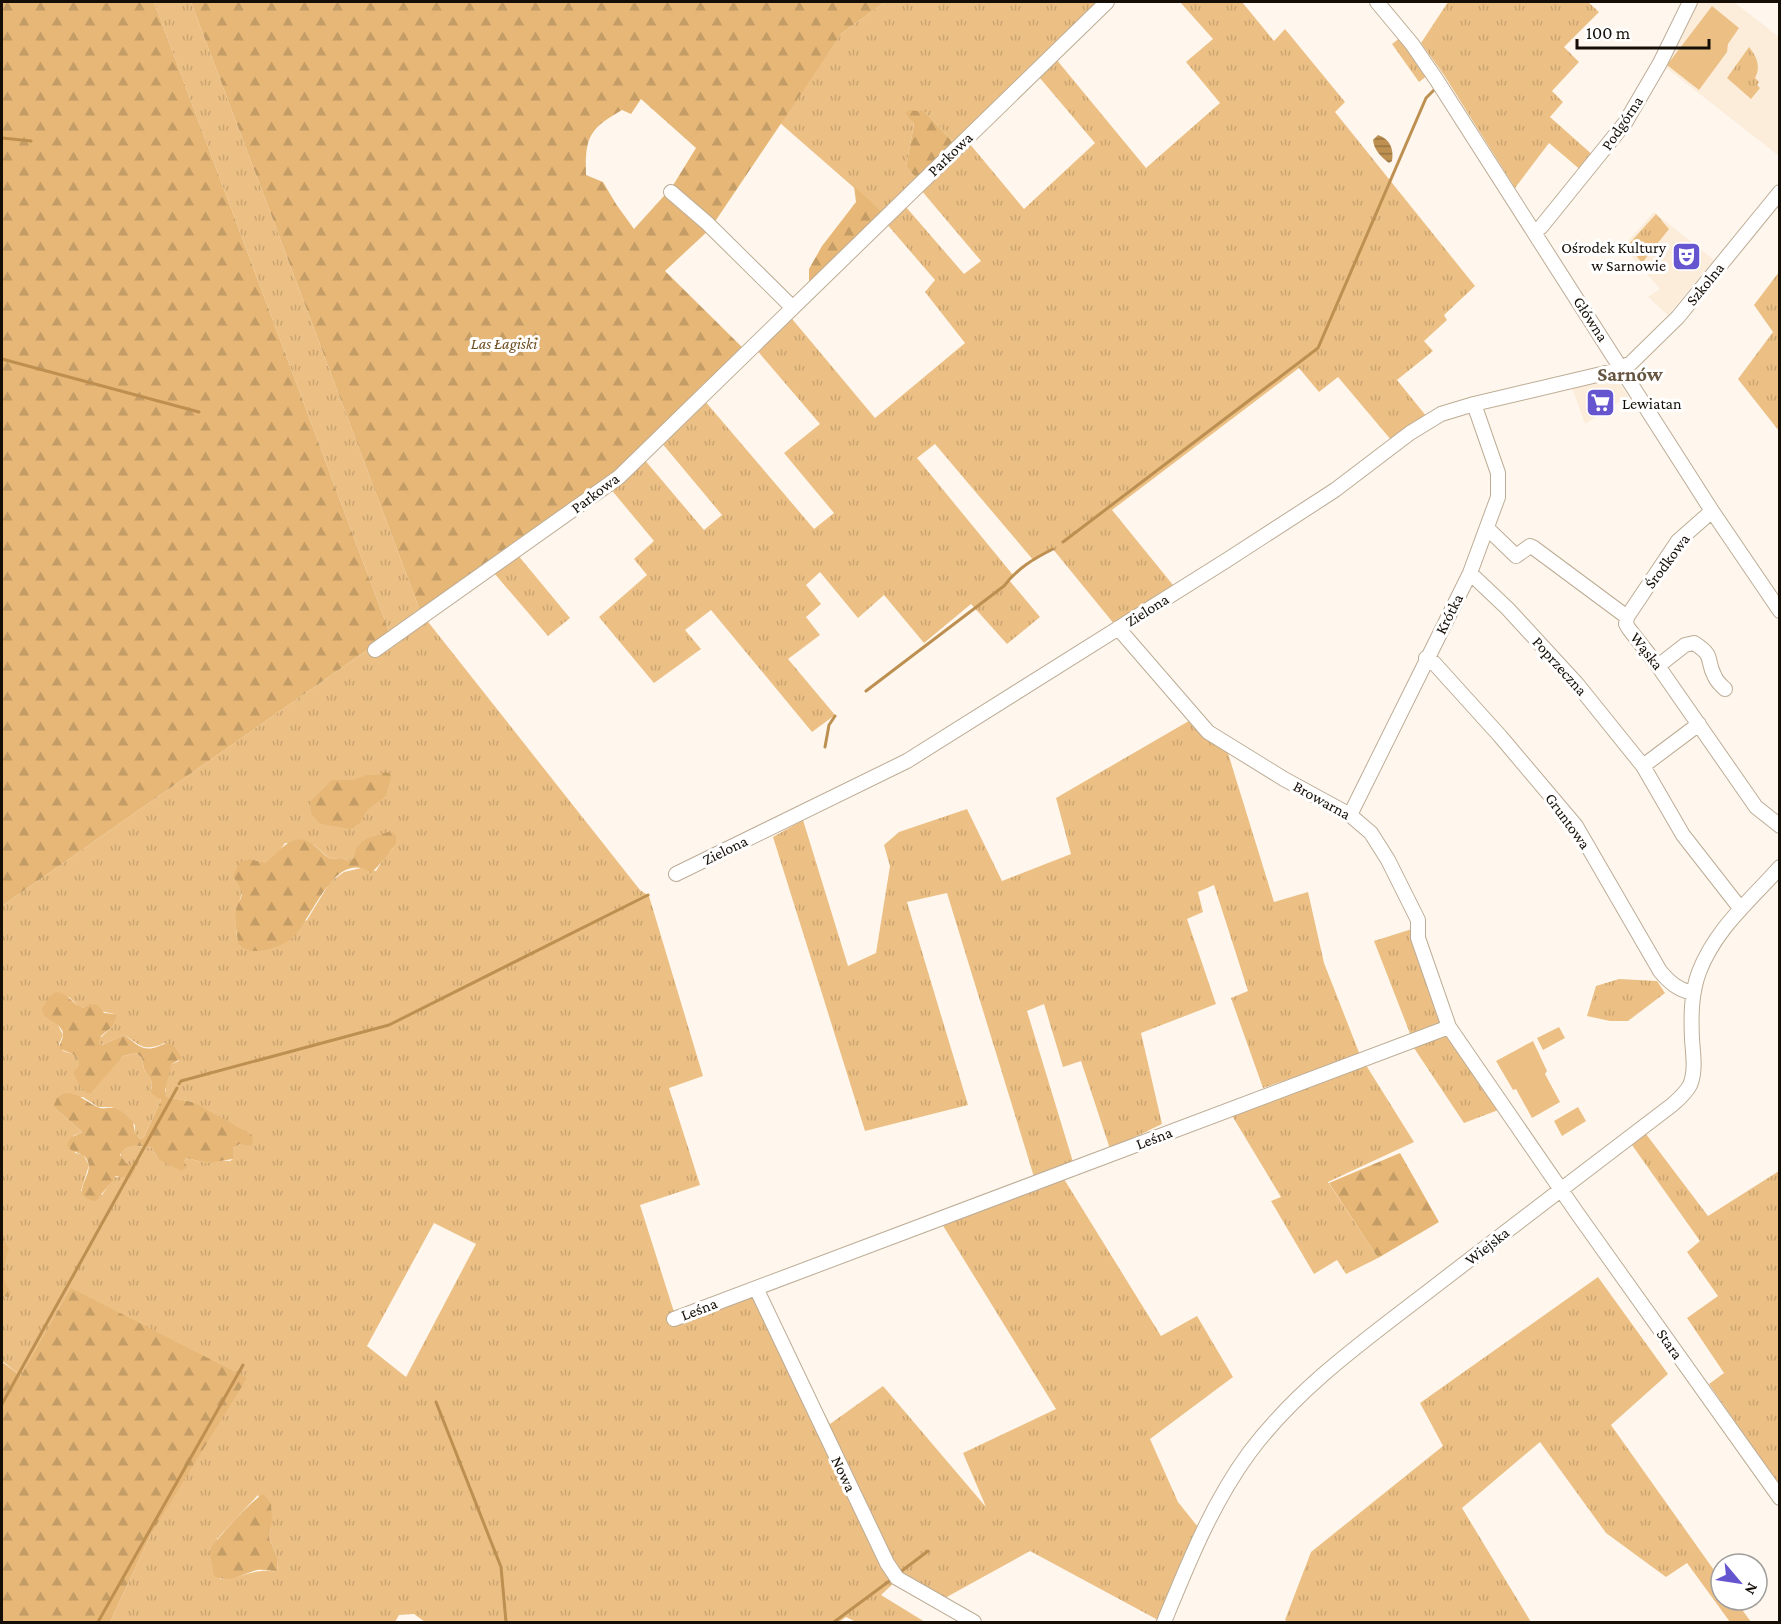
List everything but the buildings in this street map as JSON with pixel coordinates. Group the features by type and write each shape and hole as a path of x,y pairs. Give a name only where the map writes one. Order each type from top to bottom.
{"street":[{"name":"Parkowa","path":"375,650 619,477 1107,2"},
{"name":"Główna","path":"1377,2 1412,44 1436,79 1712,511 1779,611"},
{"name":"Podgórna","path":"1535,231 1549,218 1625,123 1690,2"},
{"path":"671,192 707,223 792,307"},
{"name":"Szkolna","path":"1622,368 1638,357 1678,317 1779,192"},
{"name":"Zielona","path":"676,874 907,760 1227,560 1335,490 1420,426 1441,414 1622,368"},
{"name":"Krótka","path":"1350,816 1426,658 1470,573 1498,497 1499,482 1474,404"},
{"name":"Środkowa","path":"1627,616 1678,541 1712,511"},
{"name":"Wąska","path":"1487,528 1516,556 1530,546 1534,548 1627,616 1626,624 1629,629 1658,666 1756,807 1779,826"},
{"name":"Poprzeczna","path":"1470,573 1508,609 1577,684 1643,766 1683,835 1740,908"},
{"name":"Browarna","path":"1118,628 1208,732 1364,826 1379,845 1418,920 1418,938 1449,1027"},
{"path":"1658,666 1685,645 1694,643 1706,650 1714,677 1725,689"},
{"name":"Gruntowa","path":"1426,658 1434,663 1500,736 1571,819 1660,970 1671,984 1684,992 1693,993"},
{"path":"1643,766 1699,724"},
{"name":"Wiejska","path":"1164,1623 1195,1546 1221,1496 1248,1455 1292,1402 1369,1337 1672,1105 1685,1092 1690,1085 1693,1070 1693,993 1706,956 1740,908 1779,867"},
{"path":"1449,1027 1561,1190"},
{"name":"Leśna","path":"674,1319 1449,1027"},
{"name":"Stara","path":"1561,1190 1779,1498"},
{"name":"Nowa","path":"756,1288 887,1563 897,1578 974,1623"}],"shaded area":[{"path":"1695,2 1734,2 1779,37 1779,156 1664,66"},
{"path":"1378,135 1386,139 1392,149 1392,161 1389,163 1375,147 1373,140"},
{"path":"1654,212 1714,260 1668,315 1648,297 1660,289 1623,247"},
{"path":"1616,378 1628,396 1585,424 1572,388"}],"green space":[{"path":"2,2 154,2 390,634 2,906"},
{"path":"154,2 191,2 421,613 640,890 649,896 703,1076 669,1088 700,1185 640,1205 674,1312 760,1294 830,1424 883,1386 986,1507 963,1453 1056,1409 942,1224 1064,1179 1161,1336 1197,1316 1233,1377 1150,1439 1178,1502 1198,1527 1173,1591 1158,1620 1030,1551 934,1604 895,1582 881,1595 925,1622 856,1622 846,1617 839,1622 425,1622 414,1614 399,1615 395,1622 110,1622 151,1534 21,1376 2,1361 2,1295 8,1298 2,1272 2,906 390,634","holes":["285,843 314,845 330,859 340,858 350,861 393,848 376,871 361,868 344,872 330,882 307,920 241,947 237,938 237,915 247,880 255,860 265,864 279,852","69,997 79,1007 115,1014 112,1027 99,1039 102,1045 124,1035 139,1045 147,1047 165,1043 179,1061 172,1064 169,1072 166,1085 167,1097 193,1102 240,1144 233,1148 233,1159 206,1163 187,1158 184,1161 158,1159 152,1148 132,1145 121,1151 121,1158 126,1163 120,1176 113,1178 102,1195 81,1191 89,1165 83,1154 75,1153 73,1136 82,1132 56,1109 55,1102 83,1097 98,1107 112,1107 135,1125 135,1133 140,1139 144,1137 161,1100 151,1089 152,1082 144,1069 142,1058 136,1053 123,1056 112,1067 79,1066 79,1061 73,1054 63,1051 59,1044 63,1035 58,1025","434,1223 476,1244 406,1377 367,1346","258,1495 271,1526 269,1538 278,1559 277,1572 262,1571 220,1579 217,1539"]},
{"name":"Las Łagiski","path":"191,2 885,2 842,33 710,229 665,271 746,351 619,473 421,613","holes":["641,99 696,148 672,187 634,229 603,182 586,175 587,151 591,135 602,123 622,110 631,114"]},
{"path":"885,2 1101,2 953,142 925,112 906,113 914,124 906,167 916,178 883,213 780,123 842,33"},
{"path":"1180,2 1242,2 1274,41 1285,29 1345,102 1335,112 1475,286 1444,315 1447,320 1424,341 1433,351 1397,380 1427,417 1392,441 1338,377 1319,392 1299,368 1112,510 1173,585 1115,625 1052,548 1034,561 935,444 917,458 1013,575 1009,580 1040,617 1007,644 971,604 924,643 884,595 858,618 820,572 806,585 821,604 806,617 820,635 788,659 835,715 812,732 711,610 685,630 701,649 654,683 599,617 647,575 634,559 654,541 609,487 643,458 704,530 722,515 661,442 704,400 814,529 834,513 784,453 820,424 755,348 788,314 875,418 965,343 925,292 935,280 885,222 906,207 964,274 981,261 921,190 969,143 1024,209 1095,143 1039,77 1056,59 1146,168 1220,103 1186,62 1213,39"},
{"path":"1448,2 1588,2 1599,12 1564,47 1579,62 1552,91 1563,102 1550,117 1595,157 1583,172 1549,143 1515,188 1444,75 1421,43"},
{"path":"1712,6 1739,28 1728,44 1727,52 1699,90 1667,65"},
{"path":"1401,37 1428,75 1419,82 1392,44"},
{"path":"1749,47 1757,62 1758,70 1755,78 1760,88 1751,99 1727,78"},
{"path":"909,110 925,112 953,142 916,178 906,167 914,124 905,113"},
{"path":"854,186 883,213 809,284 809,269 822,246 856,202"},
{"path":"1656,214 1669,229 1642,263 1628,245"},
{"path":"1779,272 1779,431 1738,379 1773,332 1754,305"},
{"path":"517,554 570,618 548,636 494,573"},
{"path":"1194,718 1227,750 1274,902 1308,892 1324,963 1360,1055 1263,1088 1231,998 1248,991 1214,885 1198,892 1203,912 1187,919 1216,1004 1141,1033 1162,1124 1110,1149 1081,1061 1063,1067 1044,1004 1027,1011 1073,1162 1034,1177 947,893 907,902 968,1105 865,1131 773,837 803,820 848,966 876,953 890,866 884,845 899,832 967,809 1002,881 1071,854 1056,798"},
{"path":"386,772 391,775 386,796 368,809 360,823 351,829 322,824 311,813 310,802 332,780 353,780"},
{"path":"389,832 394,833 396,843 376,868 371,873 358,868 346,870 335,878 291,939 261,951 248,950 240,946 236,913 242,893 233,876 240,862 250,859 265,863 287,844 300,840 315,846 330,859 340,858 350,861 354,858 358,846 366,839"},
{"path":"1412,929 1441,1017 1441,1024 1411,1036 1374,941"},
{"path":"1619,979 1657,981 1665,993 1628,1021 1610,1021 1587,1016 1596,986"},
{"path":"56,992 64,994 84,1008 90,1004 98,1005 104,1013 117,1016 112,1027 101,1036 99,1043 102,1045 124,1035 137,1045 149,1049 168,1043 174,1046 182,1058 172,1064 165,1090 167,1097 193,1102 252,1135 251,1146 240,1144 233,1148 233,1159 206,1163 187,1158 184,1161 187,1167 181,1171 158,1159 152,1148 138,1146 126,1148 120,1155 126,1163 136,1168 131,1178 116,1176 96,1201 82,1195 88,1162 84,1156 67,1145 70,1138 82,1132 56,1109 54,1105 57,1098 68,1093 100,1108 117,1109 133,1122 135,1133 140,1139 144,1137 161,1100 151,1093 152,1082 144,1069 142,1058 136,1053 123,1056 91,1093 87,1093 79,1085 73,1072 79,1066 79,1061 73,1054 60,1049 63,1036 61,1028 44,1016 42,1009 50,996"},
{"path":"1559,1027 1565,1038 1543,1050 1537,1038"},
{"path":"1447,1035 1501,1109 1464,1123 1412,1045"},
{"path":"1533,1041 1547,1071 1545,1074 1560,1102 1532,1118 1516,1089 1513,1090 1496,1061"},
{"path":"1364,1062 1414,1142 1328,1182 1378,1258 1346,1274 1337,1260 1314,1274 1271,1201 1281,1197 1231,1114"},
{"path":"1578,1107 1586,1121 1562,1136 1554,1121"},
{"path":"1646,1134 1708,1216 1779,1171 1779,1486 1709,1384 1724,1373 1687,1318 1718,1296 1687,1252 1700,1241 1632,1145"},
{"path":"1400,1153 1439,1222 1378,1258 1329,1183"},
{"path":"3,1237 9,1249 4,1272 5,1282 11,1292 8,1298 2,1295"},
{"path":"1598,1277 1668,1374 1611,1425 1709,1563 1709,1593 1687,1563 1666,1577 1606,1533 1540,1442 1462,1508 1531,1622 1288,1622 1285,1620 1311,1552 1443,1446 1420,1403"},
{"path":"71,1288 247,1378 151,1534 110,1622 2,1622 2,1362 21,1376"},
{"path":"264,1494 271,1504 272,1521 269,1538 278,1559 277,1572 257,1570 231,1579 214,1576 210,1554 212,1546 245,1509"},
{"path":"1723,1612 1744,1612 1751,1622 1730,1622"}],"waterway":[{"path":"1063,542 1318,348 1426,98 1434,90"},
{"path":"2,138 31,141"},
{"path":"2,359 199,412"},
{"path":"866,691 1004,586 1026,564 1053,549"},
{"path":"825,747 829,725 835,716"},
{"path":"179,1084 181,1081 389,1025 648,895"},
{"path":"2,1404 177,1088"},
{"path":"98,1622 243,1365"},
{"path":"436,1402 501,1567 506,1622"},
{"path":"899,1573 928,1551"},
{"path":"834,1622 892,1579"}],"place":[{"name":"Ośrodek Kultury w Sarnowie","path":"1687,256"},
{"name":"Lewiatan","path":"1601,403"}],"district":[{"name":"Sarnów","path":"1630,374"}]}
